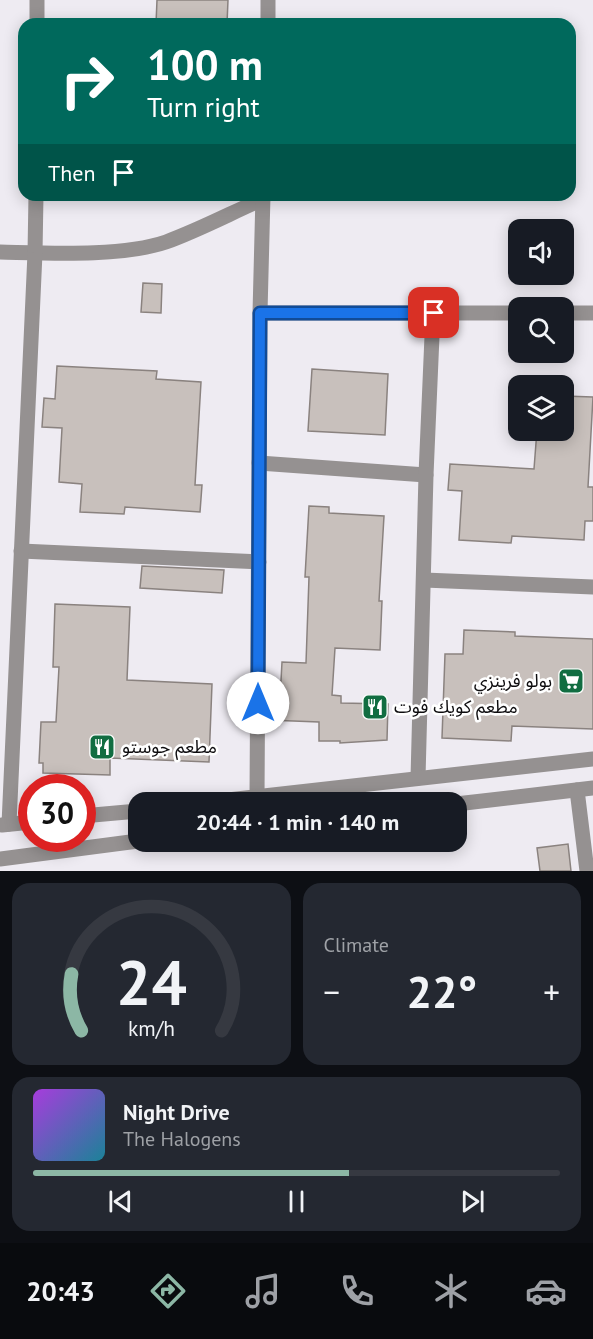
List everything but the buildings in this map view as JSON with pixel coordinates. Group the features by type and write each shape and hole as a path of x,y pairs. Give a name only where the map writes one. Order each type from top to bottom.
{"street":[{"path":"37,0 37,18"},
{"path":"268,0 268,18"},
{"path":"5,825 21,551 36,201"},
{"path":"0,252 137,249 165,243 254,201"},
{"path":"258,792 260,313 263,201"},
{"path":"260,313 508,313"},
{"path":"418,778 426,475 434,313"},
{"path":"574,313 593,313"},
{"path":"259,463 426,475"},
{"path":"21,551 259,562"},
{"path":"424,579 593,587"},
{"path":"300,792 593,759"},
{"path":"467,803 593,789"},
{"path":"577,790 587,871"},
{"path":"96,815 128,812"},
{"path":"0,859 128,842"}],"place":[{"name":"بولو فرينزي","path":"571,681"},
{"name":"مطعم كويك فوت","path":"375,707"},
{"name":"مطعم جوستو","path":"102,747"}],"route":[{"path":"258,703 260,313 434,313"}]}
